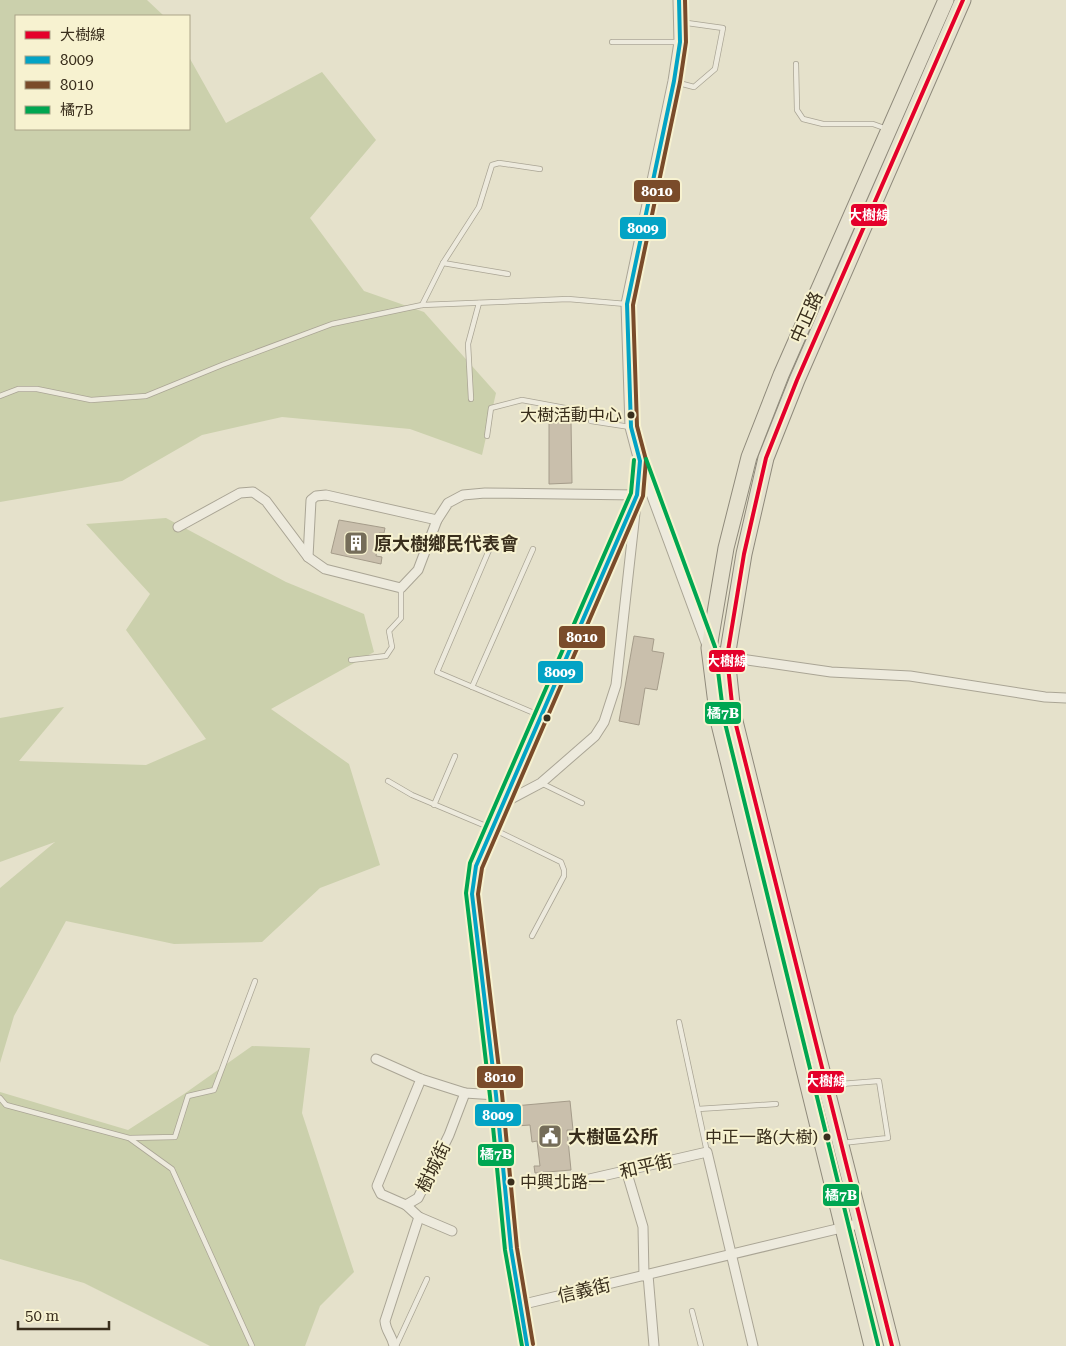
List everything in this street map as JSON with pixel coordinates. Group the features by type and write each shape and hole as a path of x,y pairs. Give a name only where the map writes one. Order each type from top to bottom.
{"main road":[{"name":"中正路","path":"872,1346 718,720 709,648 726,548 749,457 781,375 946,0"},
{"name":"中正路","path":"892,1346 733,713 727,657 744,554 766,458 801,371 963,0"}],"street":[{"path":"679,0 680,42 674,81 627,304 631,427 640,461 709,648 727,657 831,672 910,676 1045,697 1066,698"},
{"path":"505,802 541,783 595,736 604,722 616,685 640,461"},
{"path":"178,526 240,493 253,492 266,501 308,557 325,569 401,588 418,570 441,512 448,503 463,495 485,492 637,495"},
{"path":"308,557 311,500 316,496 326,495 437,520"},
{"path":"527,1346 511,1249 496,1095 472,894 476,866 637,495"},
{"path":"376,1058 421,1079 465,1093 496,1095"},
{"name":"樹城街","path":"421,1079 377,1186 381,1194 406,1204 418,1198 449,1135 465,1093"},
{"path":"707,1152 753,1346"},
{"name":"和平街","path":"585,1180 707,1152"},
{"path":"626,1170 642,1227 654,1346"},
{"path":"406,1204 419,1217 452,1232"},
{"name":"樹城街","path":"395,1346 392,1337 385,1329 384,1321 419,1217"},
{"name":"信義街","path":"520,1306 862,1223"}],"lane":[{"path":"674,81 694,87 715,69 723,28 680,22"},
{"path":"612,42 680,42"},
{"path":"796,64 797,110 803,118 823,124 873,124 889,130"},
{"path":"422,305 443,263 479,207 492,165 499,163 540,169"},
{"path":"443,263 508,274"},
{"path":"0,396 18,389 37,389 91,400 146,396 332,324 422,305 568,299 627,304"},
{"path":"470,400 468,344 479,303"},
{"path":"487,436 491,408 522,400 592,413 591,421 631,427"},
{"path":"492,543 437,672 541,716"},
{"path":"472,687 533,549"},
{"path":"351,660 386,656 389,652 392,647 389,631 401,618 401,588"},
{"path":"434,805 455,756"},
{"path":"388,781 412,795 493,829 561,862 564,876 532,936"},
{"path":"541,783 582,803"},
{"path":"0,1098 6,1105 129,1138 175,1137 188,1096 214,1090 255,980"},
{"path":"679,1022 707,1152"},
{"path":"826,1086 879,1081 888,1138 841,1143"},
{"path":"698,1109 776,1104"},
{"path":"129,1138 172,1169 252,1346"},
{"path":"395,1346 428,1279"},
{"path":"692,1311 701,1346"}],"green space":[{"path":"0,0 147,0 163,15 15,15 15,130 190,130 190,59 226,123 322,72 376,140 310,218 364,291 424,312 496,393 482,455 410,429 282,417 202,435 122,481 0,502"},
{"path":"166,518 286,582 364,614 374,652 271,709 349,764 380,865 320,888 262,942 174,944 66,921 14,1016 0,1063 0,888 55,842 0,862 0,718 64,707 19,761 146,765 206,739 126,630 150,594 86,524"},
{"path":"252,1046 310,1048 302,1113 354,1272 320,1306 305,1346 210,1346 84,1283 0,1259 0,1092 128,1130 184,1094"}],"building":[{"path":"549,421 571,421 572,483 549,484"},
{"name":"原大樹鄉民代表會","path":"339,520 385,528 384,533 379,533 376,556 382,557 381,564 331,553"},
{"path":"634,636 654,639 652,651 664,653 657,690 645,688 639,725 619,721"},
{"name":"大樹區公所","path":"570,1101 573,1130 567,1130 571,1170 535,1173 534,1166 540,1166 537,1141 532,1142 530,1125 516,1126 514,1106"}],"transit line":[{"name":"8009","path":"527,1345 511,1249 496,1095 472,894 476,866 637,495 640,461 631,427 627,304 674,81 680,42 679,0"},
{"name":"8010","path":"533,1344 517,1248 502,1094 478,894 482,868 643,496 646,460 637,426 633,305 680,82 686,42 685,0"},
{"name":"大樹線","path":"892,1346 733,713 727,657 744,554 766,458 797,380 963,0"},
{"name":"橘7B","path":"646,459 715,647 724,719 878,1345"},
{"name":"橘7B","path":"522,1346 505,1250 490,1096 466,893 470,863 631,493 634,460"}],"place":[{"name":"大樹活動中心","path":"631,415"},
{"name":"原大樹鄉民代表會","path":"356,543"},
{"name":"大樹區公所","path":"550,1136"},
{"name":"中正一路(大樹)","path":"827,1137"},
{"name":"中興北路一","path":"511,1182"}]}
